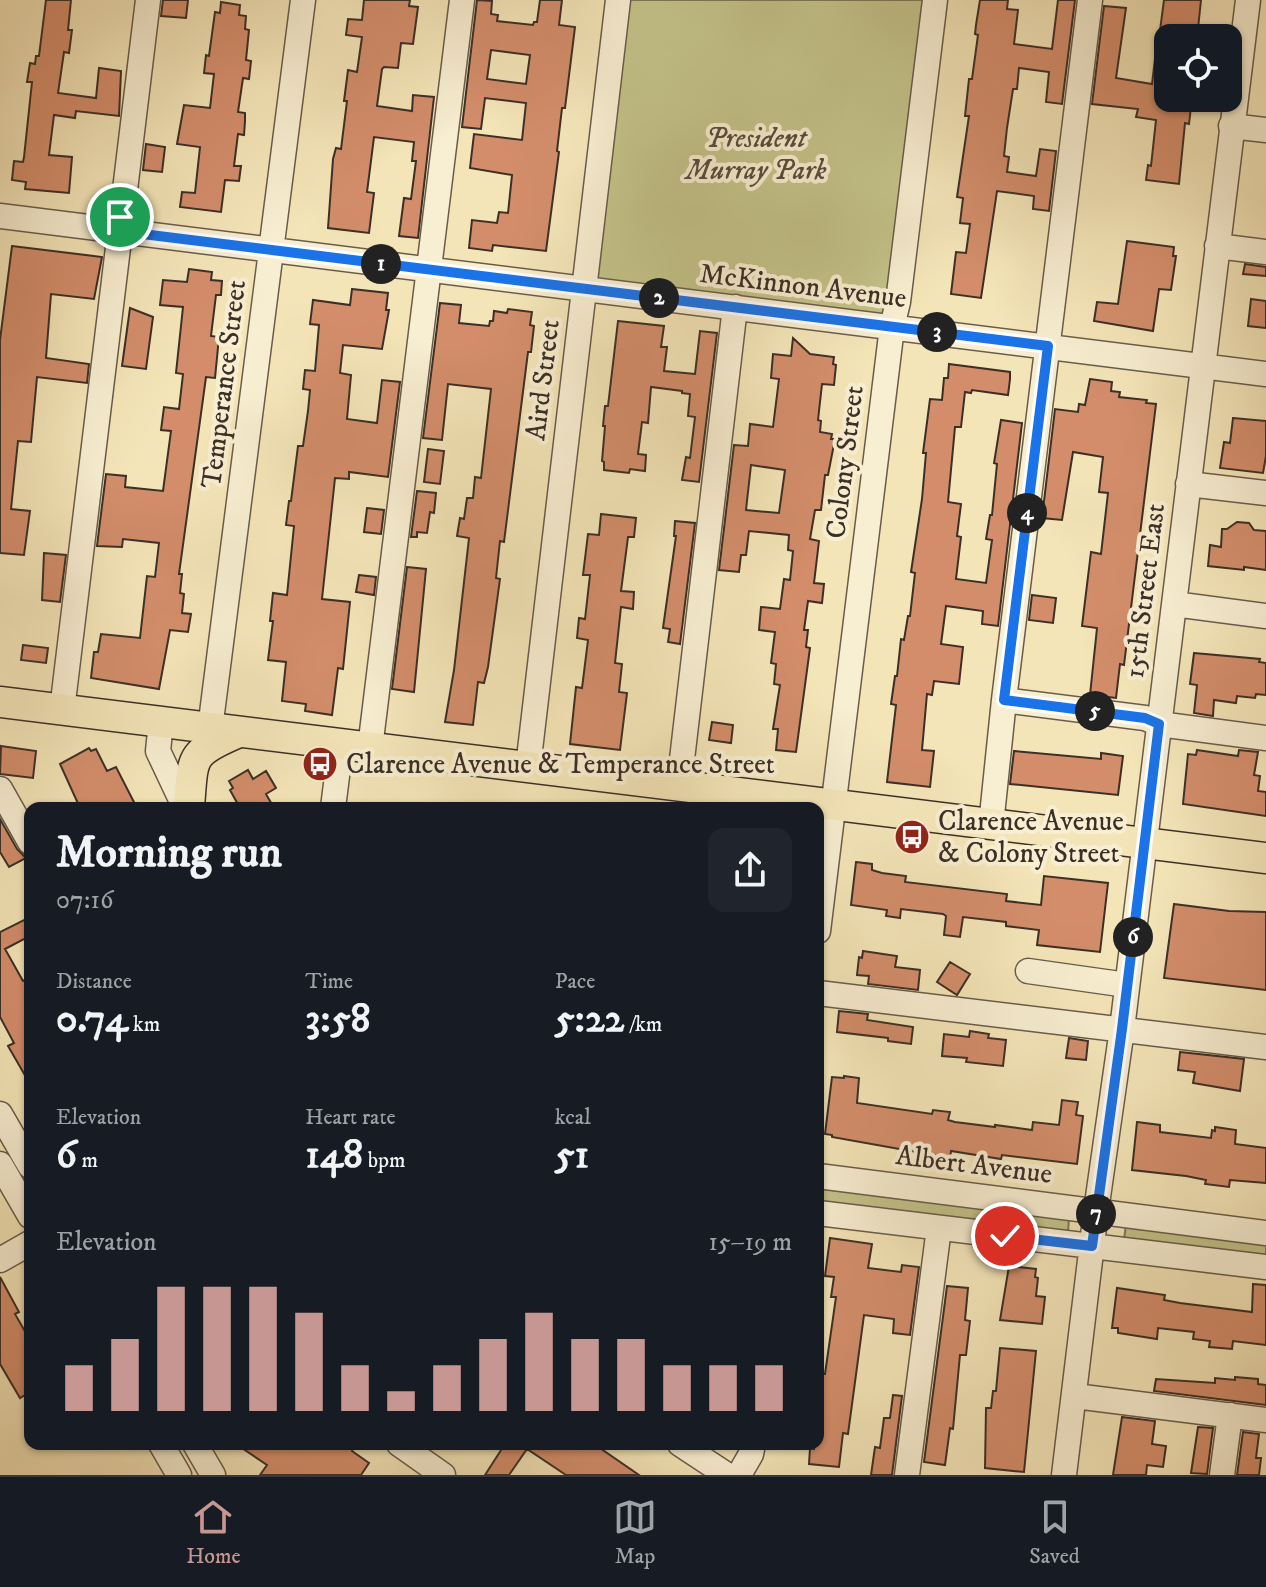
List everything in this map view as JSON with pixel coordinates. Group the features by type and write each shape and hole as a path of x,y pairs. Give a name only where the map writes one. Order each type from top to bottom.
{"main road":[{"path":"0,702 811,802"},
{"path":"188,802 193,761 225,730"},
{"path":"824,804 1266,858"}],"street":[{"path":"62,710 148,0"},
{"name":"Temperance Street","path":"225,730 272,251 303,0"},
{"path":"335,802 355,746 428,270 462,0"},
{"name":"Aird Street","path":"528,767 618,0"},
{"name":"Colony Street","path":"824,884 935,0"},
{"path":"991,825 1090,0"},
{"name":"15th Street East","path":"1064,1475 1122,1029 1231,126 1253,5"},
{"path":"1231,126 1266,130"},
{"name":"McKinnon Avenue","path":"0,216 1266,374"},
{"path":"1217,246 1266,252"},
{"path":"679,785 735,307"},
{"path":"1188,484 1266,493"},
{"path":"1174,604 1266,616"},
{"path":"1004,700 1145,718 1159,724 1266,738"},
{"path":"161,722 158,751 184,802"},
{"path":"0,789 24,831"},
{"path":"1028,971 1127,985"},
{"path":"824,994 1266,1047"},
{"path":"0,1114 24,1156"},
{"path":"0,1164 24,1206"},
{"name":"Albert Avenue","path":"824,1177 1266,1233"},
{"path":"824,1214 1266,1267"},
{"path":"907,1475 939,1228"},
{"path":"0,1260 24,1246"},
{"path":"1075,1396 1266,1420"},
{"path":"1222,1475 1230,1415"},
{"path":"164,1450 179,1475"},
{"path":"198,1450 213,1475"},
{"path":"689,1450 727,1475"},
{"path":"739,1475 752,1450"},
{"path":"423,1460 443,1475"}],"green space":[{"name":"President Murray Park","path":"619,0 932,0 892,327 584,289"},
{"path":"824,1187 1069,1218 1068,1233 824,1206"},
{"path":"1126,1225 1266,1239 1266,1259 1124,1239"}],"building":[{"path":"46,0 71,0 69,53 64,52 58,93 96,98 99,68 121,71 119,116 76,111 75,118 54,115 49,155 72,157 69,193 25,189 26,182 12,180 14,161 23,162 24,157 32,82 27,82 30,63 35,64 36,56 39,56"},
{"path":"163,0 188,0 186,18 161,16"},
{"path":"364,0 410,0 409,6 418,7 413,44 401,43 398,68 382,69 377,106 412,111 413,95 434,97 418,238 399,236 404,198 411,199 416,161 412,161 414,142 374,137 367,192 374,193 369,233 328,228 333,159 336,148 341,149 348,70 357,72 362,37 346,35 348,19 362,20"},
{"path":"477,0 492,1 491,14 498,15 497,21 533,25 537,22 540,0 562,0 559,25 575,27 565,108 562,108 546,251 493,245 492,251 469,248 472,220 497,223 499,212 508,213 512,175 470,168 474,134 522,140 526,103 485,98 481,129 462,127","holes":["491,50 530,55 526,84 487,79"]},
{"path":"980,0 1008,0 1007,9 1018,10 1014,44 1052,49 1058,0 1075,0 1062,104 1046,102 1049,72 1019,68 1007,128 1004,156 1009,157 1007,172 1036,176 1040,149 1056,151 1049,211 1033,209 1034,196 997,191 981,298 951,294 956,252 966,253 970,224 960,223 963,198 957,197 969,116 965,116 978,35 975,34"},
{"path":"1164,0 1201,0 1198,24 1161,24"},
{"path":"221,2 240,5 239,15 246,16 245,29 249,30 246,60 251,61 249,79 243,78 238,112 245,113 244,135 238,134 234,166 241,166 239,181 225,180 221,212 180,207 182,192 195,193 200,147 177,144 184,105 210,108 214,74 204,73 215,12 220,13"},
{"path":"1104,6 1126,8 1116,78 1152,84 1154,67 1154,112 1190,112 1189,124 1185,123 1179,184 1146,180 1148,165 1151,166 1156,120 1136,117 1138,109 1092,104"},
{"path":"146,144 165,147 162,172 143,170"},
{"path":"1127,241 1174,247 1173,256 1176,256 1171,290 1159,289 1153,331 1094,321 1097,302 1118,304"},
{"path":"12,246 102,257 94,299 51,294 46,358 89,364 87,383 37,377 31,442 18,441 11,509 30,511 24,555 0,553 0,340"},
{"path":"1245,264 1266,267 1266,276 1243,274"},
{"path":"189,269 212,272 211,280 222,281 221,295 216,295 211,336 219,337 215,378 206,377 179,574 182,574 180,593 184,594 182,613 191,614 188,632 170,630 159,689 91,678 94,652 98,652 101,634 140,638 147,576 155,577 159,543 123,539 122,547 97,546 106,474 126,476 125,487 163,491 171,431 161,430 164,407 179,409 183,374 176,373 183,307 160,305 163,280 187,282"},
{"path":"352,289 388,293 386,310 389,310 382,349 343,345 340,373 351,375 347,419 377,423 382,380 400,382 388,477 349,472 349,479 335,478 322,599 350,602 343,669 338,668 332,715 305,711 306,704 282,701 286,662 268,660 273,593 287,595 294,526 286,525 298,446 303,446 310,390 303,389 305,370 315,371 319,325 310,324 313,300 350,305"},
{"path":"1251,299 1266,301 1266,328 1248,326"},
{"path":"440,303 461,305 459,323 489,326 494,311 507,313 508,309 532,312 530,325 534,326 504,542 500,541 496,578 500,579 488,667 484,683 478,682 473,725 445,722 469,538 457,536 460,518 464,519 467,498 473,498 475,477 481,478 491,389 448,384 442,440 423,438"},
{"path":"130,308 153,317 146,369 122,366"},
{"path":"618,321 664,326 661,347 667,347 664,371 695,374 700,331 717,333 699,482 682,480 686,457 690,458 695,417 688,416 690,394 651,387 648,423 642,422 638,454 646,455 645,471 604,470 603,426"},
{"path":"793,338 810,354 834,357 833,364 836,365 834,385 822,384 818,420 821,421 820,432 832,434 831,439 835,439 828,475 825,475 821,510 815,510 810,539 819,541 814,583 824,584 822,603 808,601 804,630 808,630 806,647 810,648 796,752 776,750 778,729 773,729 780,685 774,684 776,664 771,663 775,632 759,630 761,607 780,609 784,579 790,580 793,551 788,550 789,535 749,531 746,555 741,555 739,572 719,570 734,445 748,446 750,424 773,427 779,379 771,378 773,354 791,356","holes":["751,465 785,470 779,513 746,510"]},
{"path":"949,364 1010,372 1008,395 972,390 971,393 965,392 961,427 955,427 948,502 961,504 956,579 986,583 992,540 986,539 992,515 997,464 994,463 1001,420 1022,423 998,626 982,624 983,611 946,606 941,644 963,647 959,684 934,681 932,695 927,694 922,750 934,751 930,787 887,782 896,705 891,704 901,639 904,640 910,616 915,573 911,572 922,499 926,453 923,453 930,399 942,400"},
{"path":"1090,379 1112,382 1111,391 1120,392 1119,397 1156,404 1124,665 1120,664 1116,698 1090,695 1097,628 1082,626 1091,552 1101,554 1108,493 1099,492 1103,457 1073,452 1062,520 1042,518 1055,409 1078,412 1079,404 1085,405"},
{"path":"1233,418 1266,421 1263,473 1220,468 1224,442 1230,443"},
{"path":"428,449 444,451 440,484 424,482"},
{"path":"417,491 436,493 434,513 430,512 427,533 417,532 417,537 411,537"},
{"path":"367,508 384,510 381,534 364,532"},
{"path":"601,514 636,518 634,537 628,537 621,591 634,592 633,609 621,607 615,663 622,664 619,692 627,693 620,750 570,744 576,687 582,688 588,640 577,638 579,618 585,619 590,575 583,575 588,534 599,535"},
{"path":"675,521 695,523 680,644 668,642 670,629 663,628 676,536"},
{"path":"1237,522 1249,523 1254,530 1266,531 1266,570 1208,566 1210,545 1221,547 1222,529"},
{"path":"44,553 66,555 60,602 42,600"},
{"path":"407,567 426,569 414,692 392,689"},
{"path":"359,575 376,577 374,595 356,592"},
{"path":"1032,595 1056,598 1053,623 1029,620"},
{"path":"23,645 48,648 46,663 21,660"},
{"path":"1194,653 1260,659 1259,662 1266,663 1266,695 1256,694 1255,698 1237,696 1236,703 1214,700 1213,716 1194,713 1197,685 1190,684"},
{"path":"712,722 733,725 731,743 709,740"},
{"path":"1,746 36,751 33,778 0,774"},
{"path":"89,748 91,751 96,749 107,771 116,767 134,802 77,802 60,764"},
{"path":"1197,750 1238,756 1239,750 1258,752 1254,775 1260,776 1258,791 1266,792 1266,816 1183,804 1188,754 1196,755"},
{"path":"1014,751 1101,759 1101,753 1123,756 1118,795 1010,784"},
{"path":"248,770 253,779 266,771 276,788 266,794 271,802 237,802 229,781"},
{"path":"0,819 24,859 9,867 0,852"},
{"path":"856,862 872,864 872,870 882,873 906,876 905,882 1007,894 1006,901 1041,905 1044,876 1108,883 1100,952 1037,945 1039,930 963,917 960,937 944,935 946,916 943,914 901,909 900,918 886,916 887,910 851,905"},
{"path":"1174,904 1266,912 1266,990 1164,978"},
{"path":"24,920 24,939 5,949 24,981 24,1074 8,1046 14,1043 0,1017 0,932"},
{"path":"863,951 897,956 895,967 920,970 918,990 868,984 869,976 857,975 859,957 862,958"},
{"path":"950,962 970,974 957,995 937,982"},
{"path":"839,1011 868,1014 867,1020 913,1027 911,1044 837,1032"},
{"path":"970,1031 989,1034 988,1038 1006,1040 1003,1066 942,1056 944,1034 969,1037"},
{"path":"1069,1038 1088,1041 1086,1060 1066,1058"},
{"path":"1180,1052 1244,1059 1240,1091 1193,1083 1195,1072 1178,1070"},
{"path":"832,1077 859,1078 857,1103 932,1114 933,1110 950,1112 948,1120 995,1127 1032,1130 1033,1122 1059,1125 1062,1100 1078,1102 1076,1115 1083,1116 1077,1164 1002,1155 1001,1159 951,1151 950,1158 832,1137 825,1134"},
{"path":"1137,1122 1160,1125 1160,1132 1211,1138 1215,1127 1236,1130 1235,1144 1266,1148 1266,1183 1230,1180 1229,1187 1205,1184 1206,1180 1186,1176 1132,1170"},
{"path":"830,1238 872,1244 868,1268 901,1272 902,1265 919,1267 910,1335 893,1333 894,1319 864,1315 848,1434 843,1433 839,1467 809,1464 810,1450 824,1450 824,1374 836,1297 831,1297 834,1277 825,1276"},
{"path":"1009,1266 1036,1269 1036,1296 1045,1297 1042,1324 1000,1320"},
{"path":"0,1277 19,1312 15,1314 24,1330 24,1396 20,1398 0,1364"},
{"path":"1253,1284 1266,1285 1266,1345 1233,1341 1232,1349 1209,1347 1210,1341 1193,1339 1194,1332 1158,1328 1157,1339 1118,1333 1118,1328 1112,1328 1117,1288 1165,1295 1164,1300 1180,1303 1252,1312"},
{"path":"947,1286 968,1288 965,1320 970,1321 966,1355 960,1355 953,1429 950,1428 945,1465 924,1462"},
{"path":"1000,1348 1036,1351 1024,1472 985,1468 986,1408 991,1408 993,1391 996,1391"},
{"path":"1235,1377 1258,1379 1258,1384 1266,1385 1266,1405 1154,1391 1156,1379 1215,1383 1215,1378 1235,1380"},
{"path":"893,1395 902,1396 892,1475 871,1475 875,1447 880,1448 884,1418 890,1418"},
{"path":"1122,1417 1155,1421 1152,1444 1166,1446 1163,1467 1147,1465 1146,1475 1113,1475"},
{"path":"1198,1427 1213,1428 1207,1474 1191,1473"},
{"path":"1243,1432 1259,1434 1256,1458 1261,1458 1259,1475 1237,1475"},
{"path":"245,1450 353,1450 369,1463 361,1475 260,1475 267,1465"},
{"path":"501,1450 526,1450 509,1475 485,1475"},
{"path":"528,1450 603,1450 639,1475 566,1475"}],"place":[{"name":"Clarence Avenue & Temperance Street","path":"320,764"},
{"name":"Clarence Avenue & Colony Street","path":"912,837"}],"route":[{"path":"120,217 118,231 1048,346 1004,700 1145,718 1159,724 1092,1246 1005,1236"}]}
